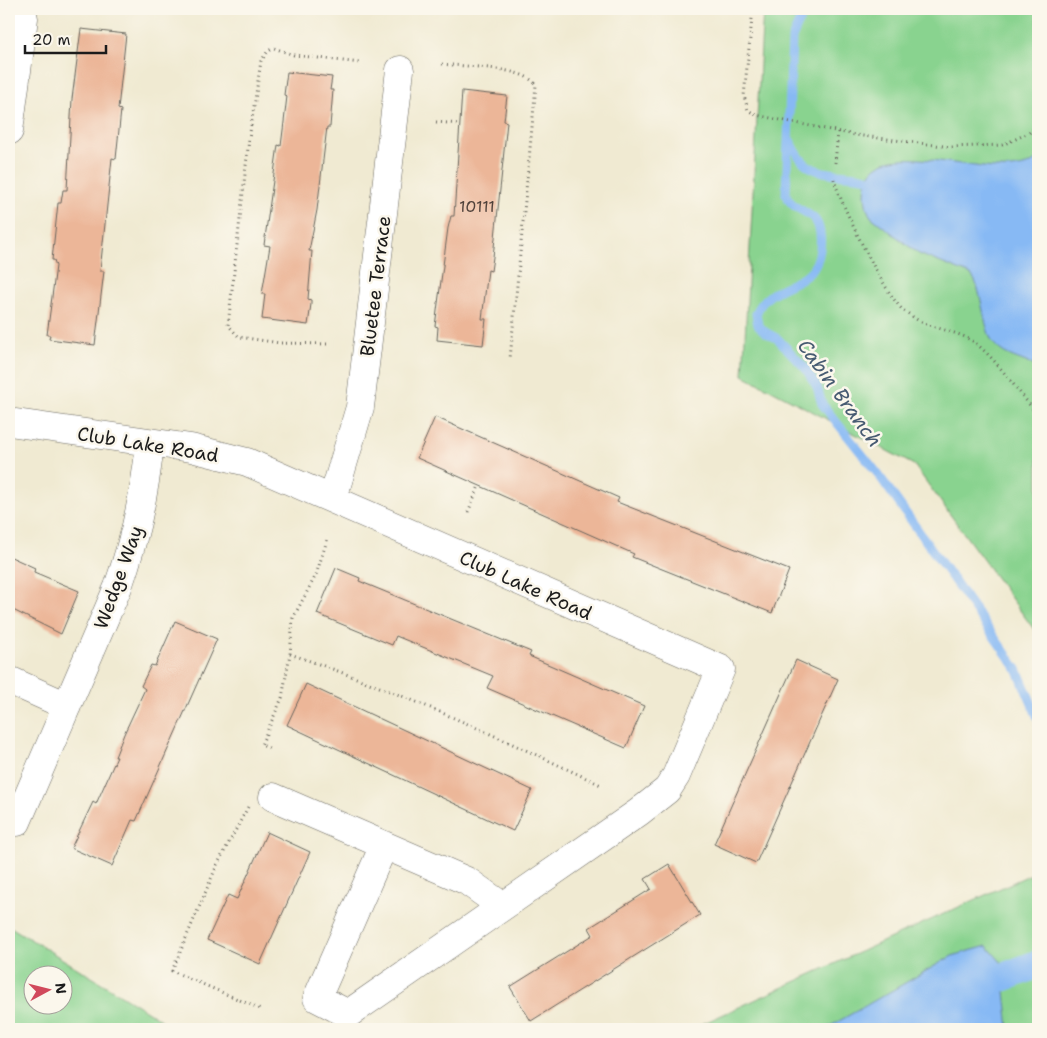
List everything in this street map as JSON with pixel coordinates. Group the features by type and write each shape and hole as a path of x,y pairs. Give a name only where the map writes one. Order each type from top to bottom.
{"street":[{"path":"9,131 24,18"},
{"name":"Bluetee Terrace","path":"333,498 360,407 400,70"},
{"name":"Club Lake Road","path":"9,422 191,448 247,462 721,669 676,776 667,790 348,1014 318,998 384,845"},
{"name":"Wedge Way","path":"17,822 118,587 132,548 141,510 150,442"},
{"path":"9,680 67,706"},
{"path":"261,801 384,845 467,882 502,906"}],"path":[{"path":"753,9 744,96 748,110 756,116 911,144 980,147 1014,142 1029,133 1038,124"},
{"path":"327,344 280,343 239,337 228,325 232,283 261,61 268,51 274,48 300,56 360,63"},
{"path":"442,64 511,71 524,75 536,85 510,359"},
{"path":"436,122 460,124"},
{"path":"835,163 838,132"},
{"path":"834,179 844,207 894,300 904,310 927,324 967,337 979,346 1038,415"},
{"path":"468,512 479,486"},
{"path":"268,748 261,745 282,698 290,654 293,618 316,575 327,540"},
{"path":"290,654 339,671 453,718 601,785"},
{"path":"261,801 217,864 172,971 263,1010"}],"green space":[{"path":"763,9 1038,9 1038,635 914,465 743,375"},
{"path":"1038,871 1038,1029 691,1029"},
{"path":"9,926 176,1029 9,1029"}],"water":[{"path":"1038,158 1038,368 1007,354 992,341 977,287 971,275 919,254 871,217 866,205 865,192 866,184 875,167 893,160 917,159 999,168 1022,166"},
{"path":"987,946 1002,963 1009,1029 825,1029 952,956"}],"building":[{"path":"81,29 126,34 118,109 121,110 116,159 112,158 100,271 104,271 95,345 49,339 50,335 47,335 56,266 54,260 52,260 58,203 61,203 63,190 67,190 72,99"},
{"path":"287,72 332,77 330,90 333,90 330,127 327,127 317,210 309,251 312,251 308,299 311,300 311,304 308,325 262,319 265,294 262,294 270,246 264,245 278,145 281,146 287,96 284,95"},
{"path":"462,91 507,96 504,121 507,122 493,257 491,271 488,270 482,319 486,319 483,345 437,340 438,327 435,326 448,228 451,216 454,216"},
{"path":"435,417 619,498 617,502 789,570 772,613 632,557 634,554 417,458"},
{"path":"9,556 35,568 34,572 79,591 61,634 9,608"},
{"path":"336,568 360,578 359,581 531,652 529,656 644,706 626,748 487,688 493,676 396,636 392,645 317,614"},
{"path":"175,621 217,639 136,821 132,820 112,866 71,848 93,802 96,804 117,757 115,757 124,734 145,689 141,686 151,665 155,666"},
{"path":"796,660 838,679 756,863 714,844"},
{"path":"306,684 532,790 513,831 287,725"},
{"path":"267,832 310,852 260,964 207,940 228,895 237,899"},
{"path":"669,864 700,915 531,1021 510,987 593,935 589,928 651,889 645,879"}],"waterway":[{"name":"Cabin Branch","path":"805,9 792,38 786,194 792,204 815,220 820,231 820,249 816,263 810,272 771,295 763,303 756,314 758,325 765,332 778,339 806,369 817,387 822,404 878,474 1017,669 1038,718"},
{"path":"789,139 801,159 814,169 867,178"},
{"path":"1004,977 1038,964"}]}
